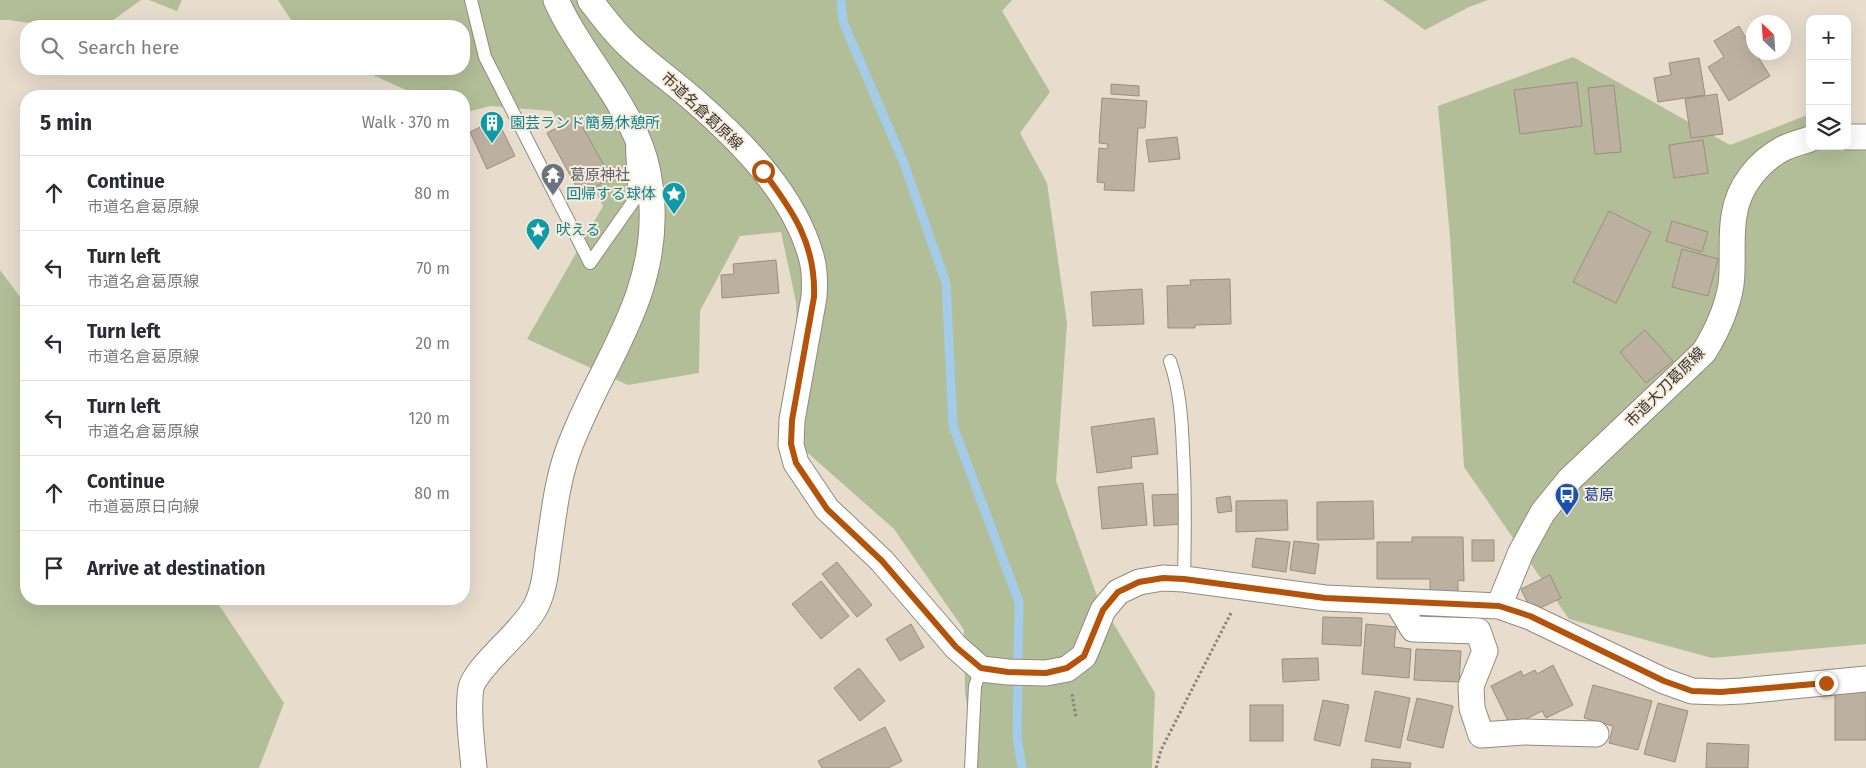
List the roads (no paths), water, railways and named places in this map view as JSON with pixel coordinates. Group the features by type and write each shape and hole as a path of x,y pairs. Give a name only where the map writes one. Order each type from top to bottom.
{"street":[{"path":"474,768 471,687 484,667 509,641 536,607 543,585 555,505 566,458 576,430 638,300 649,263 653,229 651,189 640,144 611,89 588,56 556,0"},
{"name":"市道名倉葛原線","path":"590,0 629,46 690,97 728,132 763,171 798,222 812,257 815,276 814,297 792,420 791,444 796,463 827,509 882,561 956,647 981,668"},
{"path":"1851,137 1866,137"},
{"name":"市道大刀葛原線","path":"1499,606 1521,552 1543,512 1570,480 1704,352 1716,332 1731,286 1734,257 1734,215 1739,198 1748,180 1764,161 1786,147 1806,140"},
{"path":"981,668 1008,672 1037,673 1067,668 1084,656 1103,610 1118,592 1139,582 1163,578 1184,579 1325,598 1499,606 1530,616 1664,681 1692,691 1735,692 1866,679"},
{"path":"1397,602 1413,630 1478,631 1484,651 1471,686 1472,708 1481,735 1524,732 1596,734"}],"lane":[{"path":"471,0 485,57 590,263 635,199 631,128"},
{"path":"1170,361 1177,382 1183,439 1186,506 1184,579"},
{"path":"971,768 975,686 981,668"}],"waterway":[{"path":"841,0 843,22 903,161 946,283 953,426 1019,602 1017,737 1022,768"}],"place":[{"name":"園芸ランド簡易休憩所","path":"492,144"},
{"name":"葛原神社","path":"553,196"},
{"name":"回帰する球体","path":"674,215"},
{"name":"吠える","path":"538,251"},
{"name":"葛原","path":"1567,516"}]}
